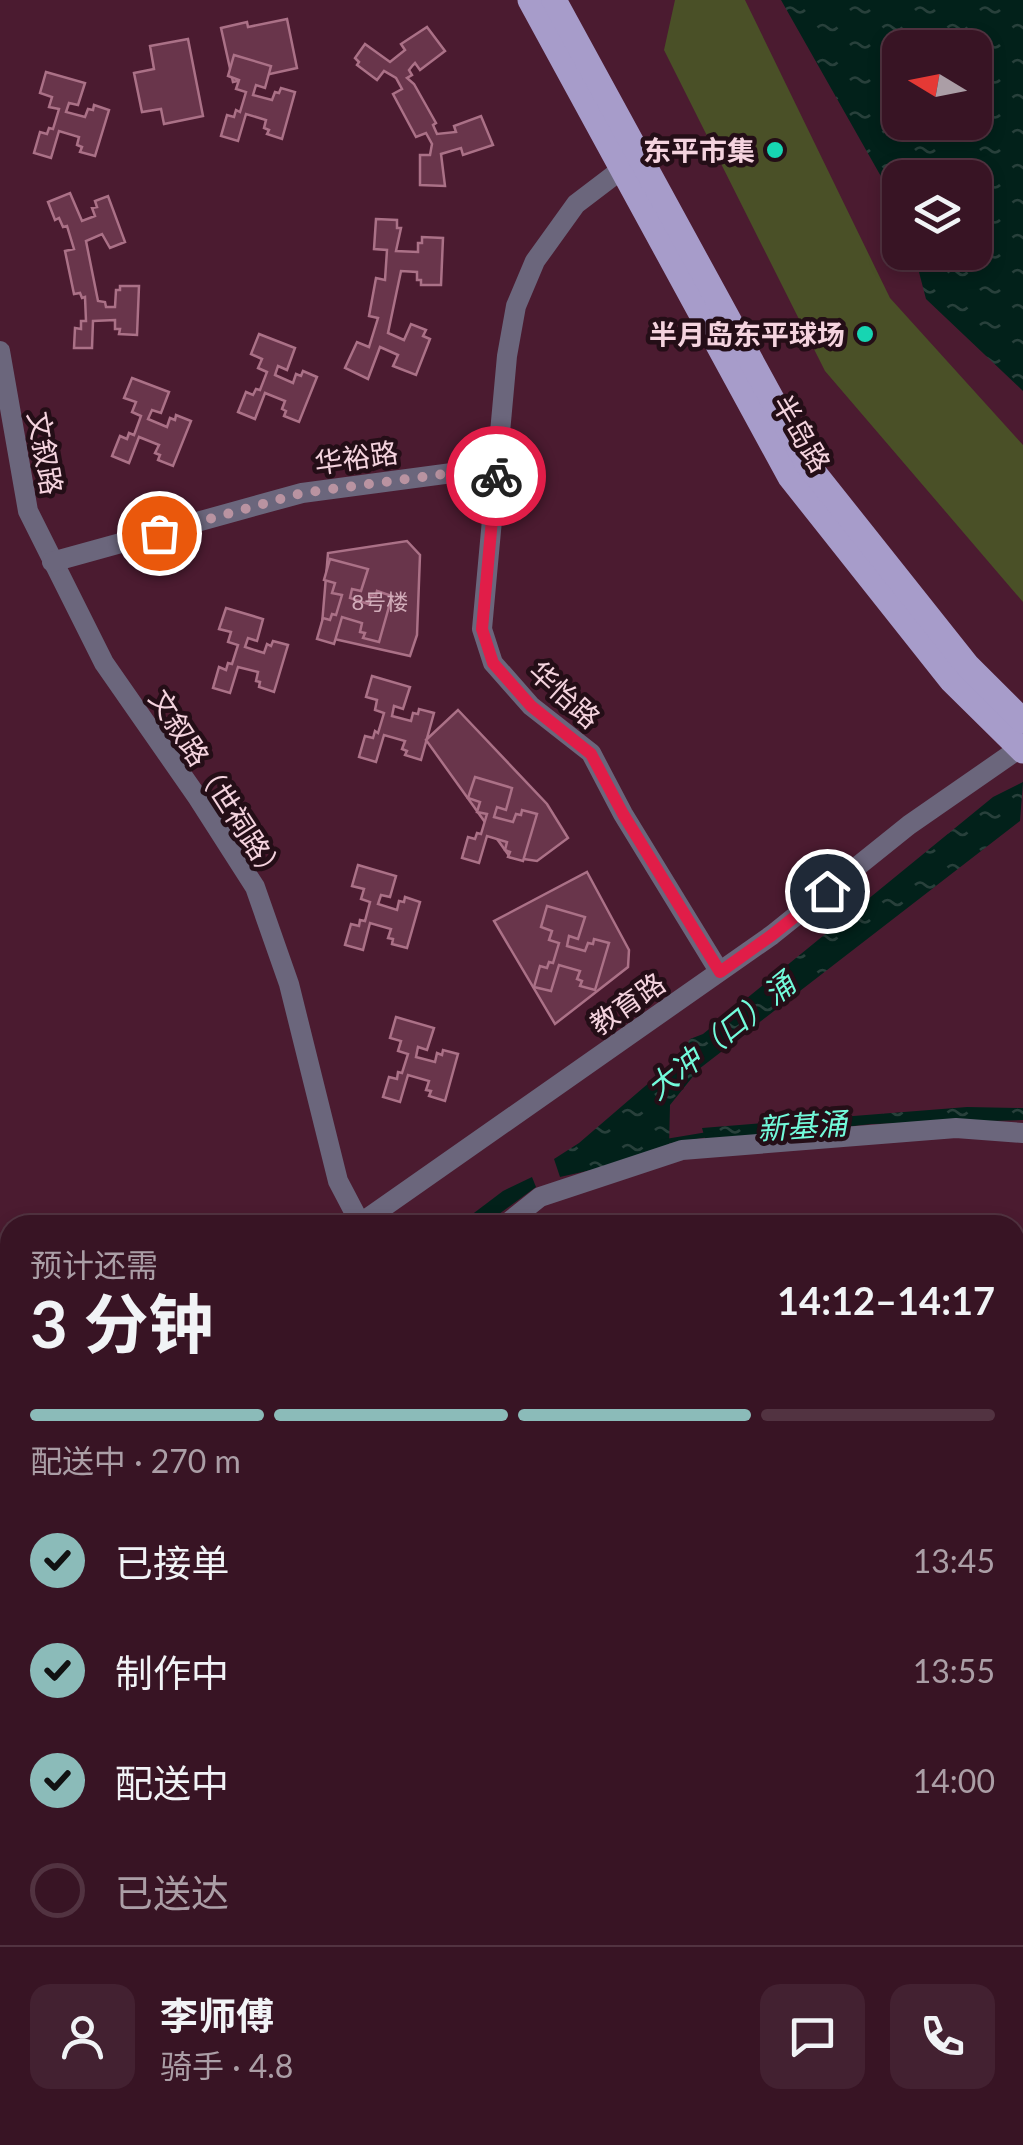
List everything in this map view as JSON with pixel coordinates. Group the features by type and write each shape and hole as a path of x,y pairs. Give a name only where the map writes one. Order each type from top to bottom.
{"main road":[{"name":"半岛路","path":"530,0 790,478 950,680 1022,750"},
{"name":"半岛路","path":"554,0 808,465 967,665 1023,721"}],"street":[{"name":"华怡路","path":"622,169 576,204 534,260 516,306 507,356 482,629 493,663 531,706 591,754 623,814 720,972"},
{"name":"文叙路","path":"0,350 28,512 52,562"},
{"name":"华裕路","path":"52,562 302,493 497,467"},
{"name":"文叙路（世祠路）","path":"52,562 104,663 255,888 289,984 338,1180 355,1215"},
{"name":"教育路","path":"372,1215 772,935 909,824 1022,750"},
{"path":"517,1215 540,1196 682,1150 956,1128 1023,1132"}],"green space":[{"name":"半月岛东平球场","path":"675,0 745,0 890,298 1023,445 1023,602 825,371 664,50"}],"water":[{"path":"781,0 1023,0 1023,391 926,299 918,270 992,270 992,160 882,160 882,178"},
{"name":"大冲（口）涌","path":"1023,782 1020,821 699,1069 670,1105 669,1148 658,1155 560,1177 554,1159 579,1143 679,1057 690,1039 703,1034 993,797"},
{"path":"967,1107 1023,1108 1023,1120 872,1124 706,1142 702,1128"},
{"path":"532,1177 536,1187 498,1215 471,1215 503,1191"}],"building":[{"path":"287,19 297,68 233,82 221,28"},
{"path":"427,27 445,51 420,70 415,63 407,78 436,123 433,125 437,134 456,132 454,126 481,116 493,145 463,155 461,148 441,154 445,186 420,185 420,155 430,155 432,144 426,133 416,137 393,94 402,89 396,78 384,71 377,80 357,65 355,58 365,44 390,62 405,50 401,44"},
{"path":"188,39 203,116 164,124 161,109 142,112 134,73 154,69 150,46"},
{"path":"234,55 271,66 265,88 256,85 253,95 272,100 281,88 295,92 282,139 267,134 266,120 246,114 238,141 221,136 227,115 234,117 236,110 240,112 246,92 236,89 239,80 228,76"},
{"path":"46,72 85,83 78,105 69,103 66,112 85,117 94,105 109,110 95,156 80,152 79,137 59,131 51,158 34,153 40,132 47,134 49,128 53,129 59,109 49,107 52,97 40,93"},
{"path":"70,193 82,221 95,216 95,201 108,196 125,242 110,248 102,234 86,241 98,301 115,307 120,286 139,286 137,335 119,334 115,320 93,321 92,348 74,348 75,328 81,329 81,321 86,321 85,297 74,294 65,251 74,249 67,226 63,227 59,218 55,220 48,202"},
{"path":"376,219 397,220 397,228 401,228 396,251 418,252 422,237 443,238 441,285 421,285 417,272 401,271 388,333 404,340 411,324 426,330 423,336 430,339 416,375 393,366 398,355 380,347 368,379 345,368 357,342 369,347 378,318 369,316 376,278 385,280 387,250 374,249"},
{"path":"259,334 295,348 287,370 278,366 275,375 293,383 296,374 301,376 303,371 317,377 299,422 284,416 285,401 265,393 255,419 238,412 246,392 253,395 256,389 260,390 267,372 258,368 262,359 251,354"},
{"path":"132,378 169,392 161,413 152,410 148,419 167,427 176,415 191,421 173,466 158,460 160,455 155,453 159,445 139,437 129,463 112,456 120,436 127,439 129,433 134,435 141,416 132,412 136,402 124,398"},
{"path":"407,541 420,555 417,635 410,656 321,636 328,553"},
{"path":"330,559 368,569 361,591 352,589 350,598 368,604 377,591 392,596 379,642 363,638 362,623 342,617 334,644 317,639 323,618 330,620 332,614 336,615 342,595 332,593 335,583 324,580"},
{"path":"226,608 263,619 257,641 248,638 245,647 264,653 273,641 288,645 274,692 259,687 258,672 238,667 230,693 213,688 219,667 226,670 228,663 232,664 238,645 228,642 231,632 219,629"},
{"path":"372,676 410,687 403,709 394,706 392,716 411,721 419,709 434,713 421,760 405,755 405,741 384,735 376,762 359,757 365,736 373,738 375,731 378,733 384,713 375,710 377,700 366,697"},
{"path":"458,710 547,804 568,838 537,861 510,857 426,740"},
{"path":"475,777 512,788 506,810 497,807 494,817 513,822 522,810 537,814 523,861 508,857 507,842 487,836 479,863 462,858 468,837 475,839 477,833 481,834 487,814 477,812 480,802 468,798"},
{"path":"358,865 396,876 390,897 381,895 378,904 397,910 399,901 404,902 405,897 420,902 407,948 392,944 393,939 388,938 391,929 370,923 363,950 345,945 351,924 359,926 360,920 365,921 370,902 361,899 364,889 352,886"},
{"path":"587,872 629,950 628,967 555,1024 494,921"},
{"path":"547,906 585,917 578,939 569,936 567,946 585,951 594,939 609,943 595,990 580,986 580,971 559,965 551,991 534,987 540,966 547,968 549,962 553,963 559,943 549,940 552,931 541,927"},
{"path":"396,1017 434,1028 427,1050 418,1047 416,1057 435,1062 437,1053 442,1055 443,1050 458,1054 445,1101 429,1096 429,1081 408,1075 400,1102 383,1097 389,1077 397,1079 398,1072 402,1073 408,1054 398,1051 401,1041 390,1038"}],"waterway":[{"name":"新基涌","path":"663,1142 711,1134"}],"way so far":[{"path":"159,533 302,493 497,467 496,476"}],"place":[{"name":"东平市集","path":"775,150"},
{"name":"半月岛东平球场","path":"865,334"}],"route":[{"path":"496,476 482,629 493,663 531,706 591,754 623,814 720,972 827,891"}]}
